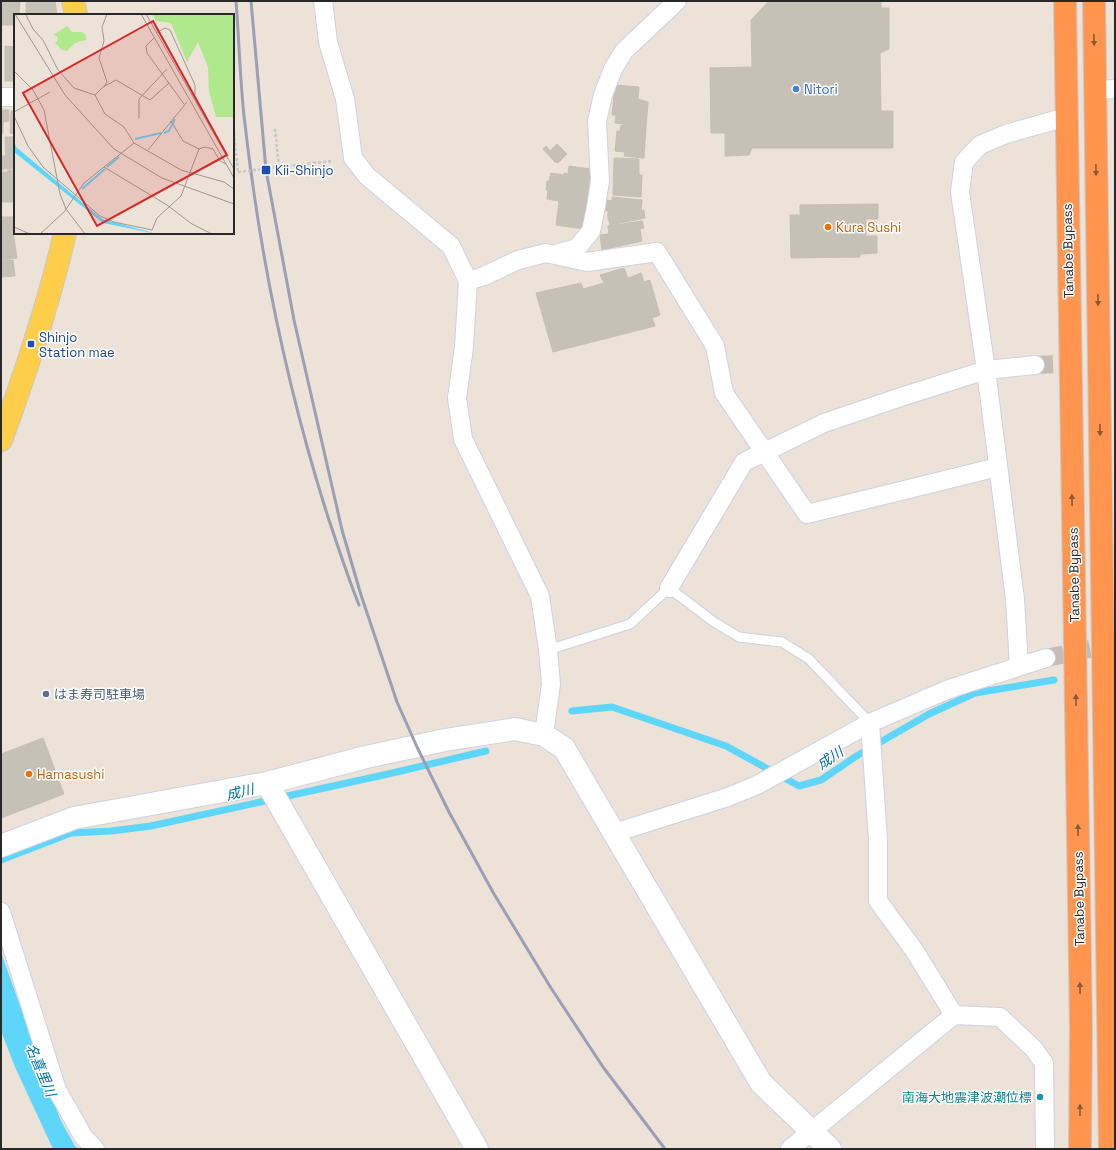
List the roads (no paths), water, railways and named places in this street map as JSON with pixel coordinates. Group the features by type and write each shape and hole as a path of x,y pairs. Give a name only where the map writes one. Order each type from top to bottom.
{"highway":[{"name":"Tanabe Bypass","path":"1065,1 1081,1027 1080,1149"},
{"path":"1094,1 1105,90 1108,1030 1110,1149"}],"main road":[{"path":"73,1 76,14"},
{"path":"1,440 18,394 55,275 65,234"}],"street":[{"path":"324,1 328,42 345,100 353,158 367,176 451,246 468,281 464,347 457,398 463,439 540,596 548,650 551,684 544,734"},
{"path":"553,255 577,248 591,231 600,182 597,121 603,95 613,69 624,50 677,1"},
{"path":"1,97 14,98"},
{"path":"1019,666 1015,598 986,370 960,192 964,162 980,145 1006,134 1066,117"},
{"path":"468,281 484,276 518,260 546,253 587,262 657,252 715,346 724,393 766,452 807,514 998,467"},
{"path":"669,588 744,462 824,423 986,370 1035,365"},
{"path":"614,833 728,797 757,785 870,723 949,689 1046,658"},
{"path":"870,723 878,840 878,901 914,950 954,1015"},
{"path":"1,846 74,818 267,783 366,757 445,740 515,729 544,734 564,748 761,1083 830,1149"},
{"path":"267,783 477,1149"},
{"path":"1,912 57,1090 83,1136 95,1149"},
{"path":"790,1149 954,1015 1000,1017 1034,1050 1044,1063 1045,1149"}],"lane":[{"path":"548,650 630,624 669,588 714,622 739,637 782,642 809,659 870,723"}],"water":[{"name":"名喜里川","path":"1,952 60,1119 75,1146 79,1149 53,1149 15,1067 1,1031"}],"waterway":[{"name":"成川","path":"572,711 612,707 726,746 799,786 821,780 858,755 929,714 975,693 1054,680"},
{"name":"成川","path":"1,860 71,833 111,831 151,826 486,751"}],"tunnel":[{"path":"1035,365 1115,362"},
{"path":"1046,658 1115,644"}],"railway":[{"path":"236,1 243,102 250,167 266,267 276,317 312,465 346,571 359,605"},
{"path":"251,1 266,170 294,320 342,530 361,595 397,702 449,812 494,894 551,988 603,1067 665,1149"}],"place":[{"name":"Nitori","path":"796,89"},
{"name":"Kii-Shinjo","path":"266,170"},
{"name":"Kura Sushi","path":"828,227"},
{"name":"Shinjo Station mae","path":"31,344"},
{"name":"はま寿司駐車場","path":"46,694"},
{"name":"Hamasushi","path":"29,774"},
{"name":"南海大地震津波潮位標","path":"1040,1097"}]}
